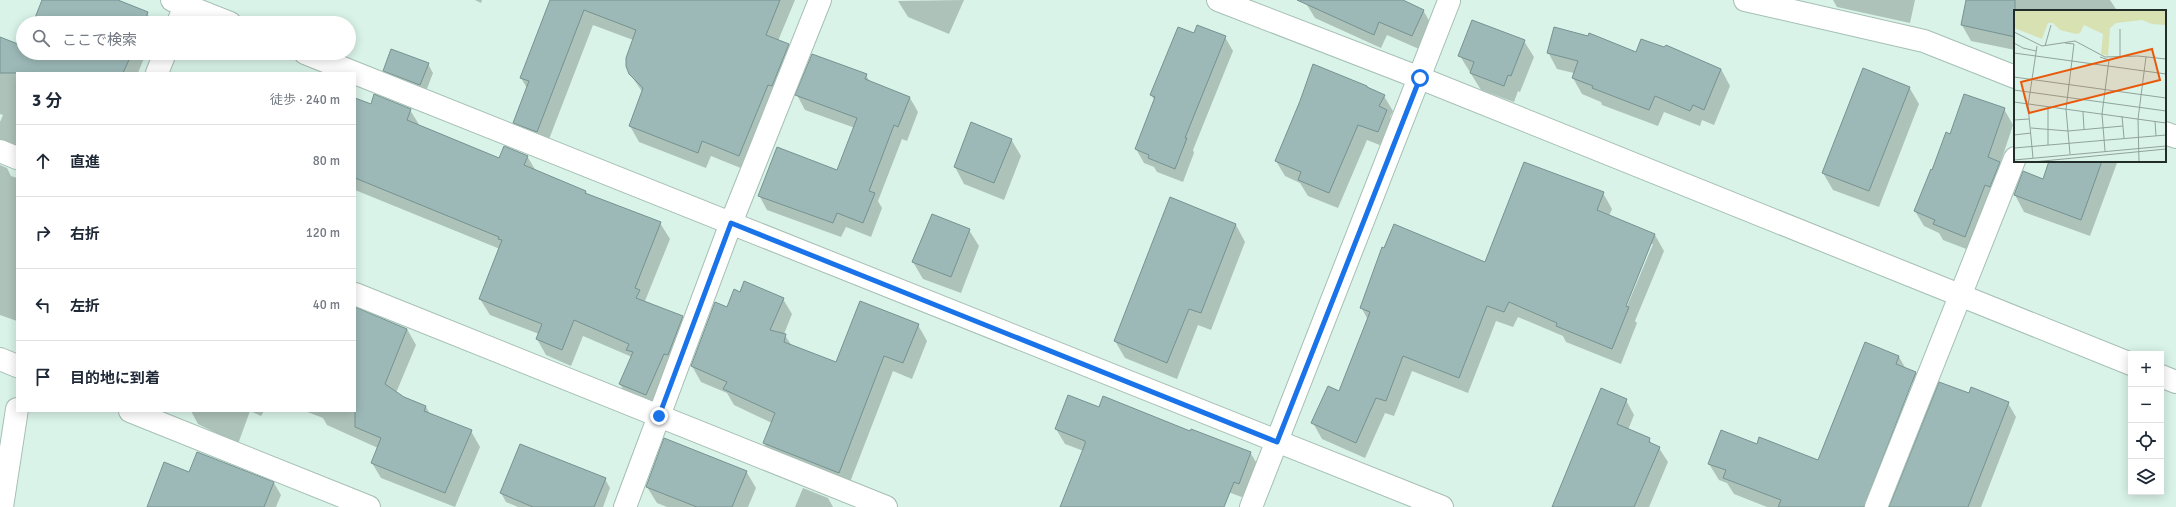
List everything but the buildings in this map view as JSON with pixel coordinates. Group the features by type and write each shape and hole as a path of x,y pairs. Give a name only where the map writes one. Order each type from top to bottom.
{"street":[{"path":"625,507 731,223 820,0"},
{"path":"1218,0 1420,78 2128,363"},
{"path":"1251,507 1450,0"},
{"path":"1745,0 1924,41 2014,77"},
{"path":"180,7 208,16"},
{"path":"157,72 162,60"},
{"path":"322,60 352,72"},
{"path":"356,73 1442,507"},
{"path":"2166,133 2176,137"},
{"path":"0,152 16,158"},
{"path":"1876,507 2014,161"},
{"path":"356,294 886,507"},
{"path":"0,359 16,366"},
{"path":"2164,377 2176,382"},
{"path":"2,507 17,412"},
{"path":"132,412 328,500 369,507"}],"route":[{"path":"659,416 731,223 1277,442 1420,78"}]}
